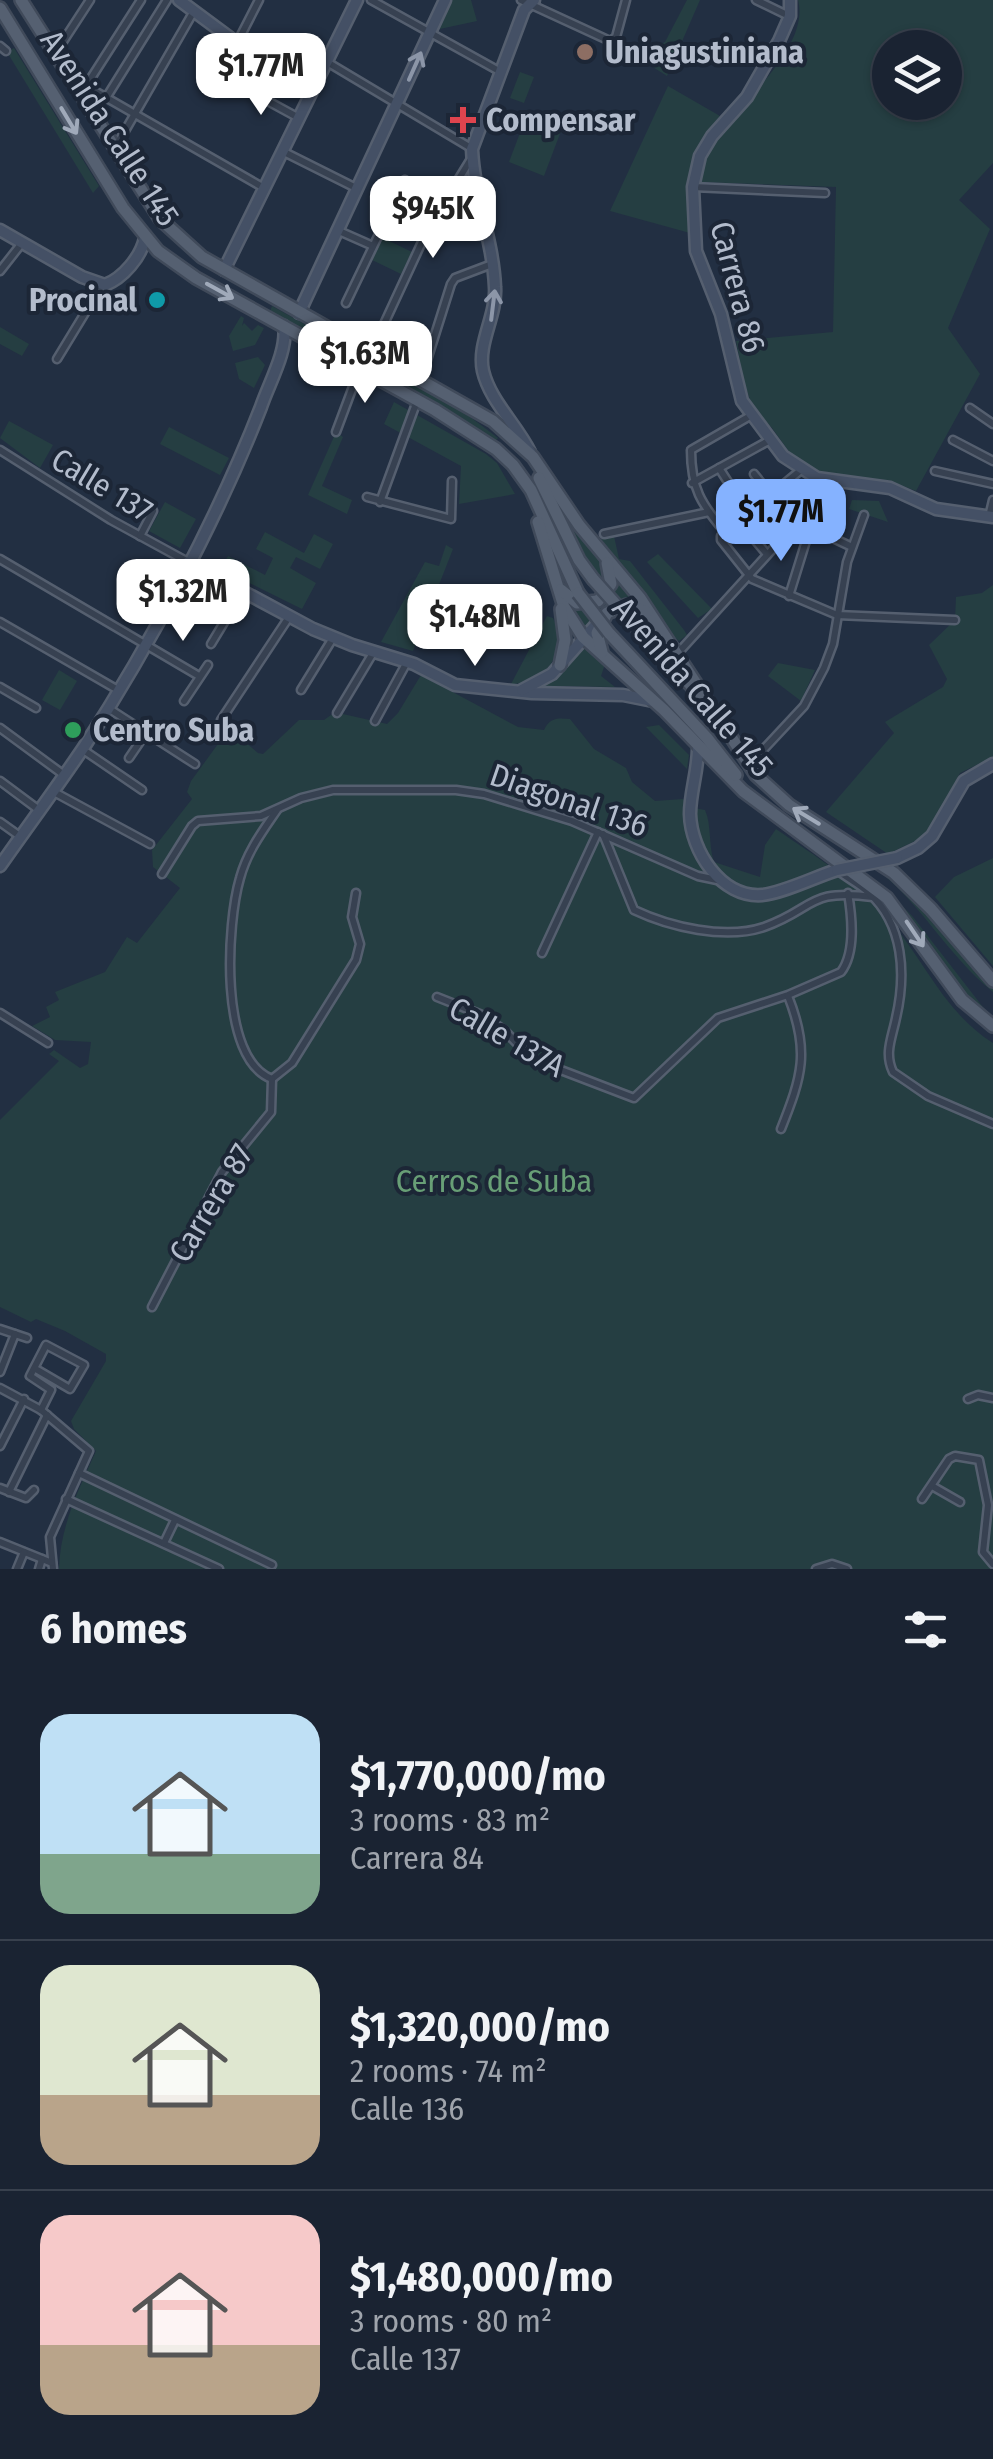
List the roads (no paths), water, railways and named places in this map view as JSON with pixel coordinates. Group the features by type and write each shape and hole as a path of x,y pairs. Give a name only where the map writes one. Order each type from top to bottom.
{"main road":[{"name":"Avenida Calle 145","path":"21,0 160,219 182,242 224,270 502,428 533,457 599,538 678,653 748,766 789,806 864,852 913,889 993,981"},
{"name":"Avenida Calle 145","path":"0,8 112,190 158,251 196,278 417,400 496,449 513,465 530,490 578,593 609,633 707,738 760,806"},
{"name":"Avenida Calle 145","path":"466,406 504,435 529,461 593,580 717,716"},
{"name":"Avenida Calle 145","path":"496,449 530,503 557,587 572,623 583,637 657,703 760,806 887,898 962,1000 993,1026"},
{"path":"557,587 576,602 589,604 604,596 611,584 611,574 599,538"},
{"path":"557,587 565,640 560,666"},
{"path":"615,666 600,650 602,619 613,609 628,605 642,608 653,618"}],"street":[{"path":"62,42 90,0"},
{"path":"142,0 86,86 264,188"},
{"path":"106,98 167,0"},
{"path":"179,0 238,43 315,86"},
{"path":"238,43 259,0"},
{"path":"224,270 355,4 341,0"},
{"path":"370,0 499,71"},
{"path":"299,313 445,0"},
{"path":"370,353 428,229 472,153 499,71 529,2 613,40 626,0"},
{"path":"756,0 790,16 790,0"},
{"path":"118,143 194,11"},
{"name":"Carrera 86","path":"750,416 720,314 696,250 693,187 700,156 747,96 790,16"},
{"path":"327,62 472,153 494,263 496,301 484,344 482,369 490,389 533,457"},
{"path":"240,86 299,118"},
{"path":"281,151 359,189"},
{"path":"346,303 405,180"},
{"path":"693,187 825,193"},
{"path":"0,230 102,285 114,282 139,256 145,238"},
{"path":"339,231 373,246"},
{"path":"0,271 22,243"},
{"path":"139,256 158,251"},
{"path":"420,380 450,284 494,263"},
{"path":"56,359 102,285"},
{"path":"1,863 82,749 147,643 244,446 285,340 284,326"},
{"path":"274,372 291,344 304,337"},
{"path":"336,432 360,368"},
{"path":"380,503 417,400"},
{"path":"970,408 993,424"},
{"path":"955,620 837,614 748,576 692,483 691,450 750,416 800,470 831,482 890,488 936,510 991,517 993,500"},
{"path":"692,483 772,439"},
{"path":"953,440 993,461"},
{"name":"Calle 137","path":"0,450 140,536 332,638 407,662 455,685 623,695 657,703"},
{"path":"719,468 748,513"},
{"path":"723,536 800,470"},
{"path":"936,471 993,484"},
{"path":"754,474 771,495"},
{"path":"366,497 451,519 452,481"},
{"path":"678,653 820,497"},
{"path":"762,502 787,532"},
{"path":"140,536 153,510"},
{"path":"599,538 708,512"},
{"path":"748,766 812,696 833,644 852,547 864,515"},
{"path":"740,520 766,553"},
{"path":"797,521 852,547"},
{"path":"790,596 806,541"},
{"path":"0,559 199,676"},
{"path":"212,644 243,591"},
{"path":"222,720 289,617"},
{"path":"511,691 534,686 560,666 602,619"},
{"path":"0,622 119,691"},
{"path":"301,690 332,638"},
{"path":"337,714 374,652"},
{"path":"375,721 407,662"},
{"path":"184,701 208,665"},
{"path":"623,695 628,689 626,676"},
{"path":"0,686 36,708"},
{"path":"108,708 195,764"},
{"path":"0,728 64,775"},
{"path":"129,758 146,733"},
{"name":"Diagonal 136","path":"698,743 690,804 692,828 700,852 723,882"},
{"path":"82,749 142,790"},
{"path":"696,775 701,767 715,762"},
{"name":"Diagonal 136","path":"162,874 198,822 261,816 301,798 334,790 456,790 484,794 600,832 698,876 762,894 898,858 926,842 964,780 993,764"},
{"path":"0,781 39,810"},
{"path":"52,791 150,844"},
{"path":"272,1079 262,1076 253,1064 230,1008 228,984 239,879 252,848 277,809"},
{"path":"0,822 20,836"},
{"path":"600,832 634,910 653,919 744,932 766,926 820,896 848,893 873,897"},
{"path":"542,954 600,832"},
{"path":"838,873 873,897 898,939 898,1009 888,1054 890,1066 898,1078 928,1096 993,1124"},
{"name":"Carrera 87","path":"152,1307 222,1172 272,1112 272,1079 292,1063 356,960 360,944 352,917 356,893"},
{"path":"781,1129 800,1080 802,1050 788,995 840,972 846,964 852,913 848,893"},
{"name":"Calle 137A","path":"437,997 480,1014 504,1030 532,1059 634,1098 718,1018 788,995"},
{"path":"0,1013 46,1042"},
{"path":"0,1329 27,1338"},
{"path":"0,1372 15,1334"},
{"path":"46,1345 82,1363 84,1368 72,1388 32,1372 46,1345"},
{"path":"9,1492 50,1390 32,1372"},
{"path":"0,1388 44,1412 89,1451 50,1537 52,1566"},
{"path":"968,1398 993,1398"},
{"path":"0,1446 24,1399"},
{"path":"922,1499 949,1459 972,1457 982,1464 988,1505 984,1558 993,1564"},
{"path":"79,1473 272,1565"},
{"path":"932,1486 960,1502"},
{"path":"0,1488 28,1498 34,1490"},
{"path":"66,1499 219,1569"},
{"path":"164,1543 175,1520"},
{"path":"0,1542 52,1566"},
{"path":"17,1569 24,1552"},
{"path":"39,1569 42,1560"},
{"path":"816,1569 832,1564 847,1569"}],"place":[{"name":"Uniagustiniana","path":"585,52"},
{"name":"Compensar","path":"463,120"},
{"name":"Procinal","path":"157,300"},
{"name":"Centro Suba","path":"73,730"}],"park label":[{"name":"Cerros de Suba","path":"494,1181"}]}
